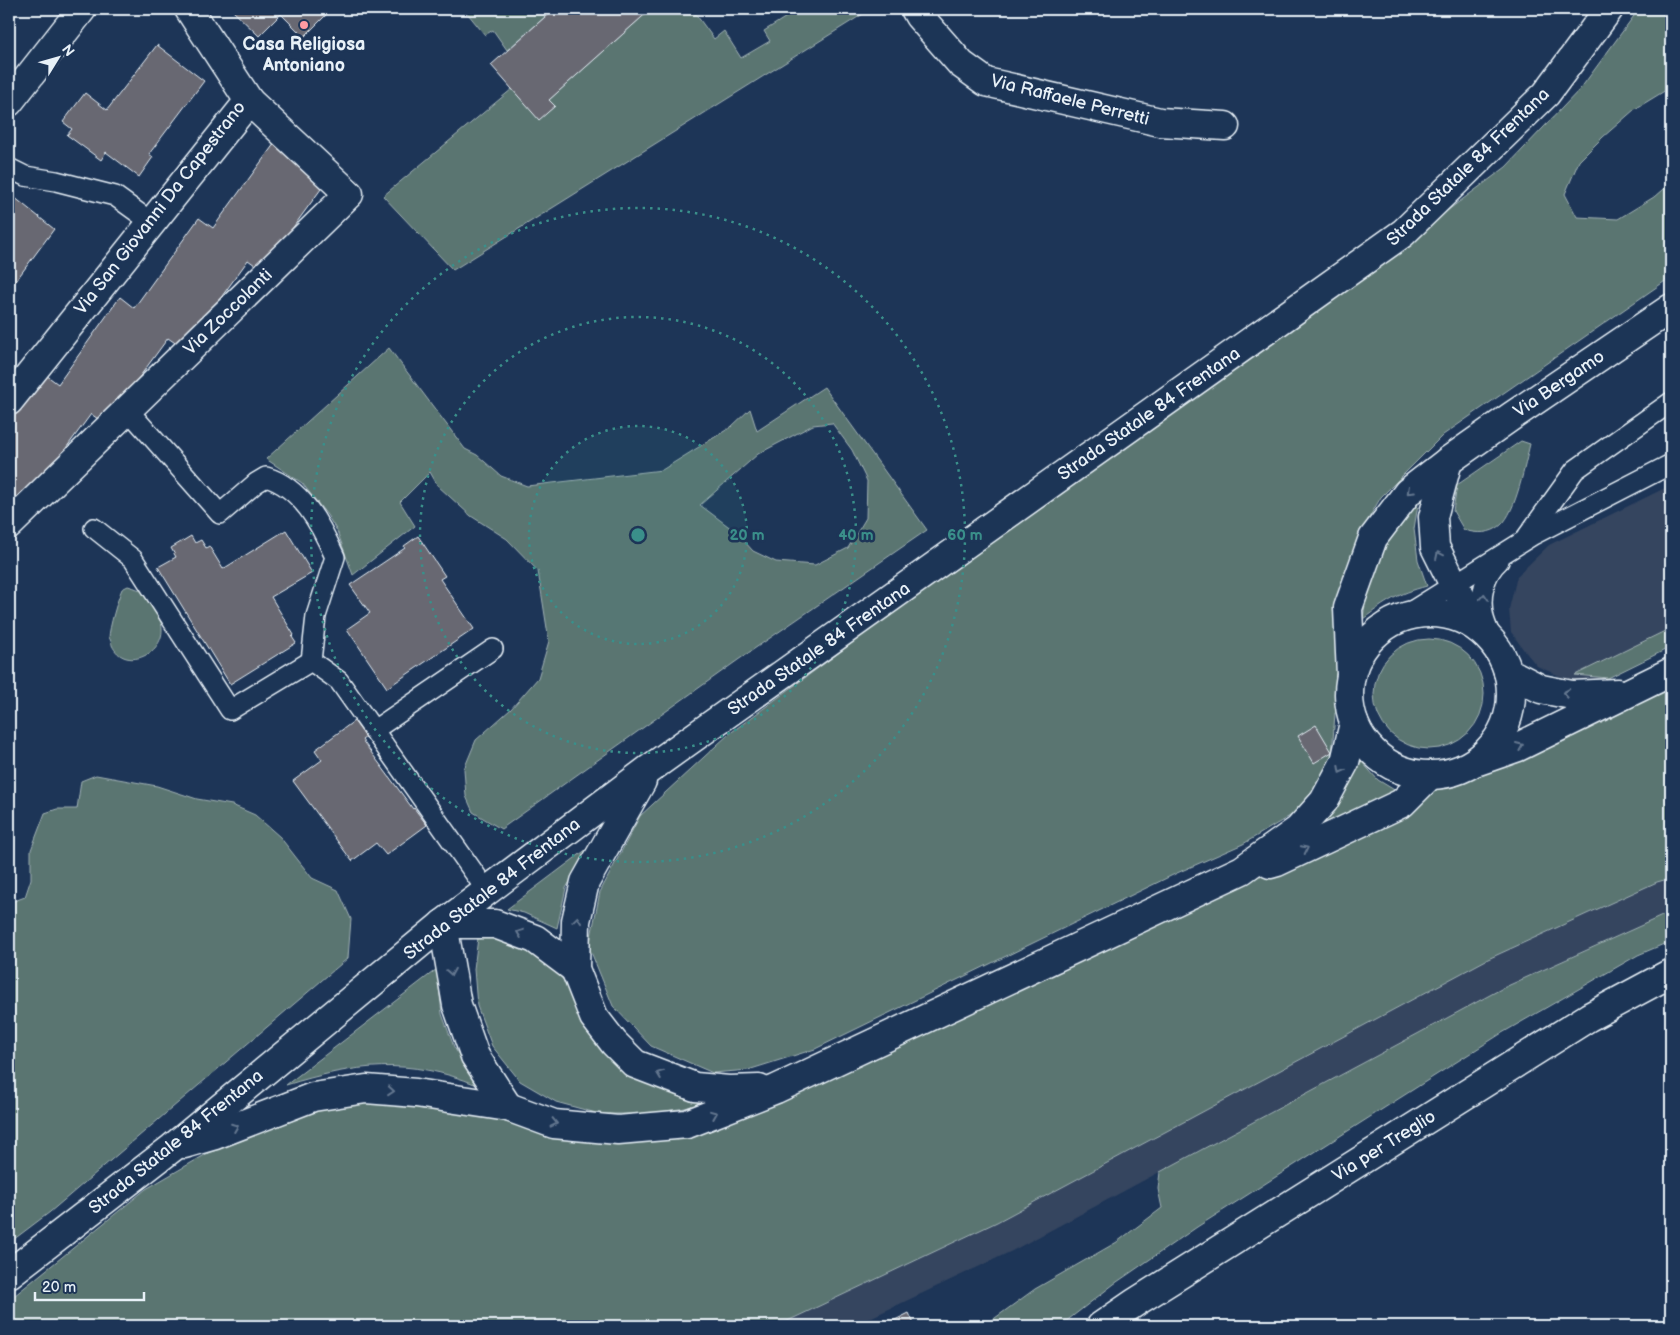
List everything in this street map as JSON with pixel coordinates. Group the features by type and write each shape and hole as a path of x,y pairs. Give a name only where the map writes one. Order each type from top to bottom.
{"main road":[{"path":"9,102 82,9"},
{"name":"Via San Giovanni Da Capestrano","path":"9,401 248,101 189,9"},
{"name":"Via Raffaele Perretti","path":"915,9 961,64 986,82 1160,122 1225,126"},
{"name":"Strada Statale 84 Frentana","path":"9,1274 172,1148 443,924 648,770 1403,233 1546,94 1609,9"},
{"name":"Via Zoccolanti","path":"9,525 349,194 248,101"},
{"name":"Via Bergamo","path":"1351,675 1348,608 1373,538 1408,492 1448,461 1671,308"},
{"path":"1448,461 1434,517 1435,547 1454,585 1486,637 1502,658 1508,672 1511,692 1509,713 1502,732 1490,749 1474,762"},
{"path":"1486,637 1461,619 1442,614 1422,613 1402,617 1384,626 1369,640 1358,656 1351,675 1349,691 1350,708 1354,724 1364,741 1377,755 1392,766 1410,773 1446,774 1518,747 1671,672"},
{"path":"1508,672 1541,689 1572,695 1632,692"},
{"path":"172,1148 313,1097 366,1090 416,1094 508,1107 554,1124 618,1130 686,1124 776,1089 1242,870 1298,830 1324,800 1345,762 1354,724"},
{"path":"648,770 585,882 576,921 575,969 594,1017 614,1044 635,1064 695,1087 729,1090 776,1089"},
{"path":"1242,870 1277,862 1402,802 1430,775"},
{"path":"508,1107 475,1056 457,1005 443,924 494,924 535,939 575,969"},
{"name":"Via per Treglio","path":"1101,1326 1136,1302 1589,1017 1671,973"}],"lane":[{"path":"9,168 25,176 56,180 115,196 152,222"},
{"path":"1486,637 1482,599 1486,578 1496,563 1518,545 1575,470 1671,402"},
{"path":"128,410 220,514 266,476 279,480 294,492 308,510 327,537 335,557 316,616 311,661"},
{"path":"1402,617 1518,545 1671,464"},
{"path":"94,528 133,559 230,710 311,661"},
{"path":"374,730 493,649"},
{"path":"311,661 339,682 488,891"}],"shaded area":[{"path":"1671,485 1671,647 1608,678 1575,683 1537,666 1511,632 1509,609 1517,576 1549,545"},
{"path":"1671,878 1671,912 1503,988 1012,1251 853,1326 777,1326 997,1222 1488,959 1657,882"}],"green space":[{"path":"464,9 554,9 507,50 493,30 485,35"},
{"path":"651,9 668,9 673,13 677,9 692,9 714,39 724,31 741,58 770,41 764,31 799,9 871,9 453,270 383,196 512,89 539,119 555,106 549,100"},
{"path":"1639,9 1671,9 1671,87 1635,109 1579,161 1565,194 1577,217 1618,219 1654,197 1671,182 1671,277 1443,435 1381,497 1362,530 1343,585 1336,634 1341,710 1335,713 1331,768 1300,810 1243,844 1177,873 815,1049 748,1070 713,1073 651,1046 613,1006 589,947 600,892 640,816 729,734 1506,167 1581,88"},
{"path":"389,348 465,449 477,455 501,476 527,486 662,470 731,427 750,409 757,431 824,387 927,530 738,660 501,829 473,812 466,796 464,769 476,740 511,709 538,678 549,641 538,571 507,539 471,516 438,486 430,472 400,502 415,526 353,575 337,531 327,515 302,483 266,459","holes":["832,423 852,450 867,481 866,518 848,548 815,565 776,562 753,551 736,532 700,505 758,454 813,425"]},
{"path":"1521,441 1530,444 1519,487 1506,519 1497,528 1488,532 1479,533 1464,530 1453,511 1457,485"},
{"path":"1418,504 1414,529 1418,560 1427,586 1393,599 1363,619 1369,587 1380,557 1397,529"},
{"path":"128,586 138,589 146,596 158,615 162,629 161,638 150,653 133,659 125,658 118,653 109,638 120,593 122,589"},
{"path":"1671,628 1671,647 1608,678 1575,675"},
{"path":"1429,639 1450,643 1468,655 1480,673 1484,694 1480,715 1468,733 1450,745 1429,749 1408,745 1390,733 1378,715 1374,694 1378,673 1390,655 1408,643"},
{"path":"1671,686 1671,878 1657,882 1488,959 997,1222 777,1326 9,1326 9,1300 146,1189 241,1134 301,1106 373,1096 663,1135 1320,846 1437,789 1518,760"},
{"path":"1361,761 1378,780 1396,791 1322,825 1342,797"},
{"path":"96,775 157,786 197,799 232,805 255,815 280,837 312,878 338,890 351,919 348,958 50,1212 9,1243 9,903 25,897 31,879 31,850 45,813 57,809 77,809 81,781"},
{"path":"591,846 566,888 557,928 524,913 507,909"},
{"path":"1671,912 1671,941 1638,955 1502,1033 1197,1227 1114,1284 1060,1326 984,1326 1035,1289 1117,1242 1162,1208 1158,1189 1160,1172 1503,988"},
{"path":"479,930 525,944 549,963 564,981 585,1021 671,1089 705,1102 685,1108 648,1114 600,1114 556,1102 520,1081 492,1046 477,1006 474,969"},
{"path":"437,969 442,1014 454,1047 477,1085 428,1070 382,1067 358,1068 335,1072 286,1085"}],"building":[{"name":"Casa Religiosa Antoniano","path":"231,9 320,9 326,15 304,37 281,14 259,36"},
{"path":"554,9 651,9 549,100 555,106 539,120 491,65"},
{"path":"157,45 204,81 149,154 153,157 139,177 106,152 101,160 67,135 72,129 63,122 85,93 107,110"},
{"path":"277,140 329,178 262,270 248,260 184,349 168,338 105,424 91,414 25,504 9,492 9,418 42,372 58,384 120,297 134,308 199,218 213,228"},
{"path":"9,193 54,229 9,290"},
{"path":"286,530 312,573 271,597 294,635 292,637 296,643 230,684 158,567 176,557 171,548 191,536 195,543 201,540 206,548 209,546 223,569"},
{"path":"418,536 445,576 440,579 474,629 387,688 347,629 370,613 350,585 405,548 404,546"},
{"path":"354,721 366,737 362,740 427,825 386,855 376,843 352,861 293,781 322,760 315,750"},
{"path":"1316,725 1332,752 1314,763 1298,736"},
{"path":"909,1313 915,1326 883,1326"}],"place":[{"name":"Casa Religiosa Antoniano","path":"304,25"}]}
